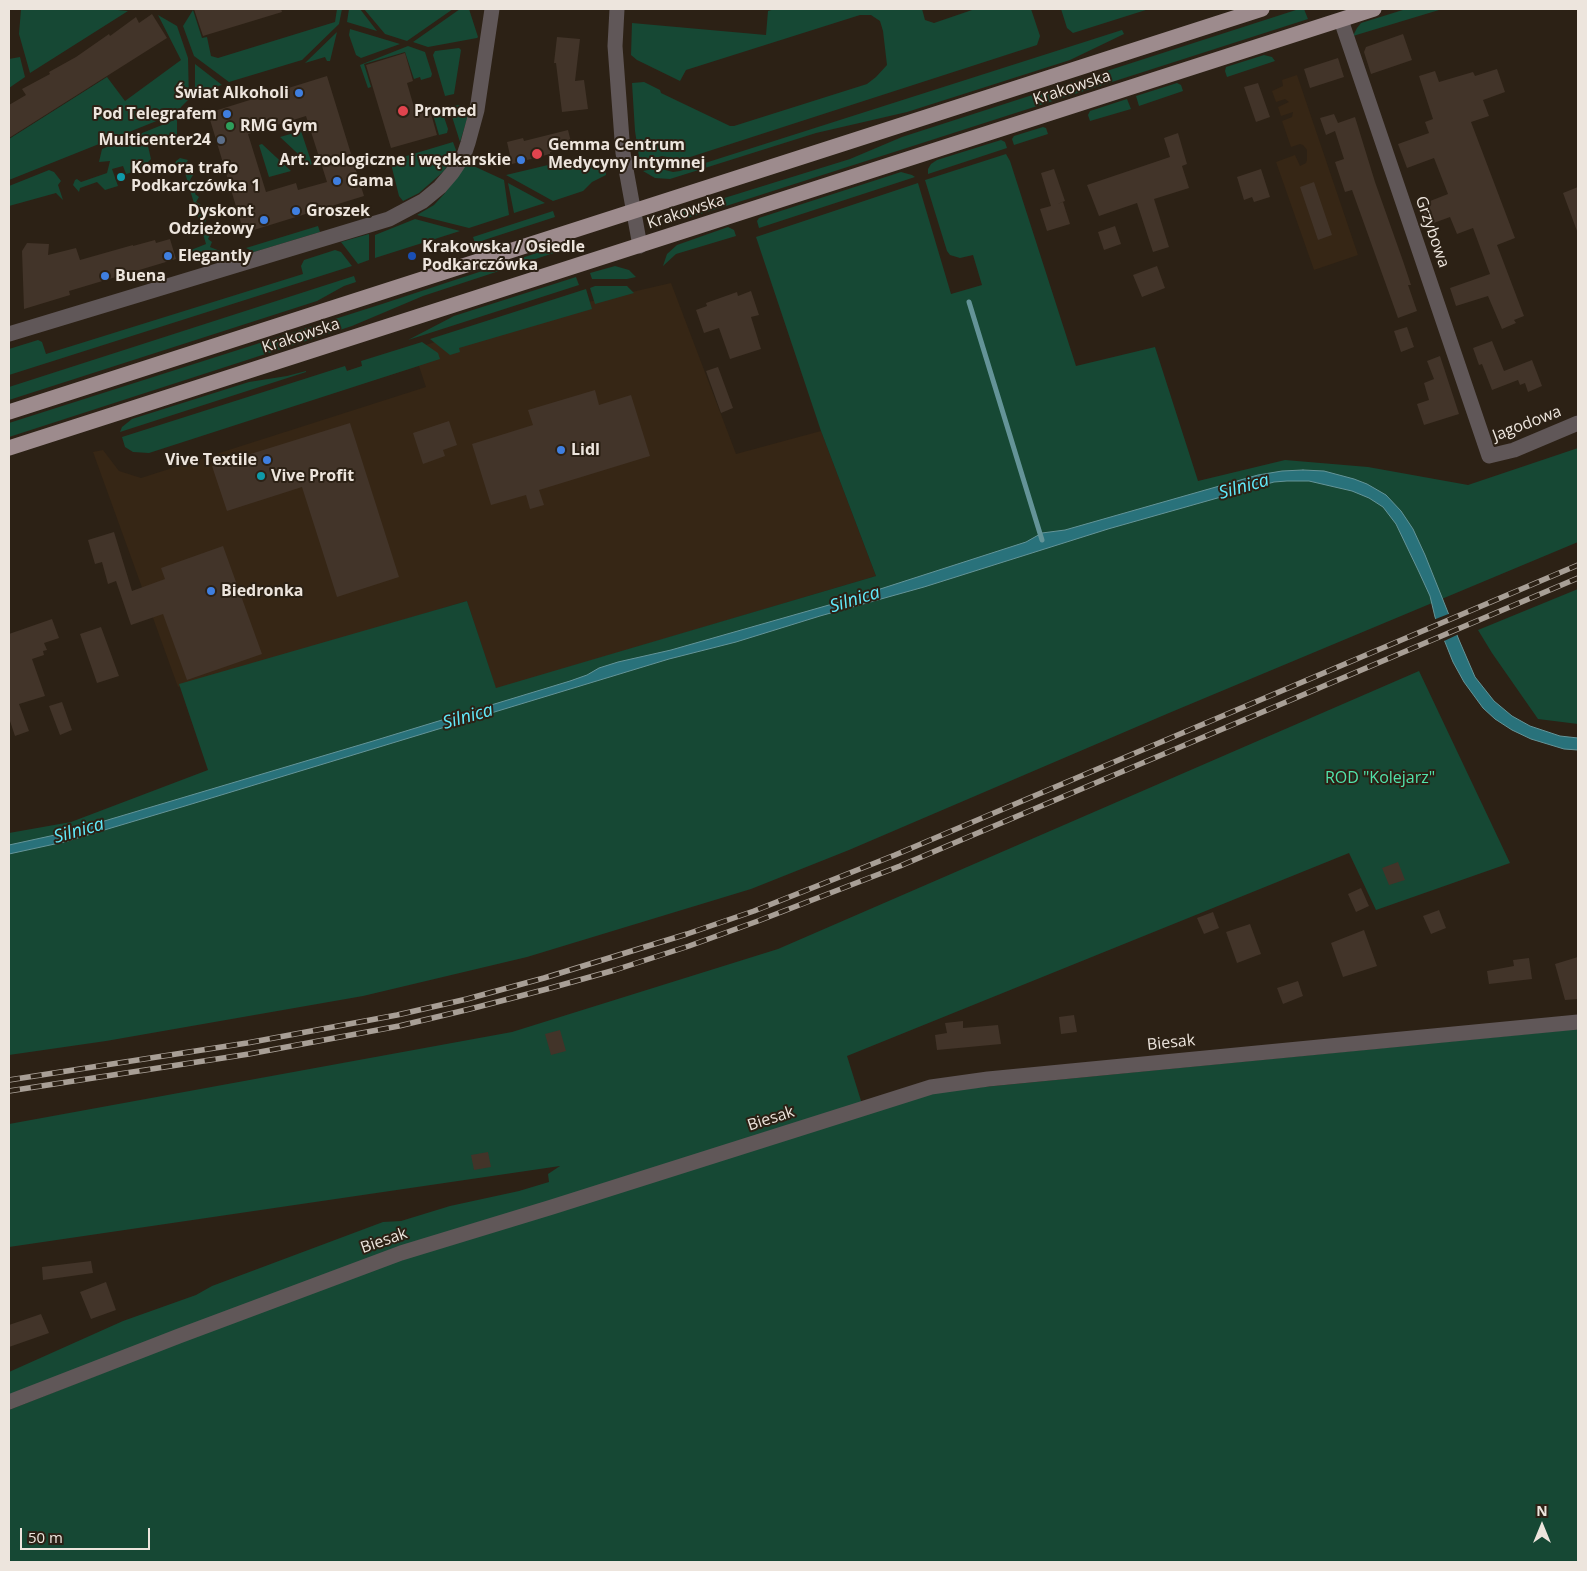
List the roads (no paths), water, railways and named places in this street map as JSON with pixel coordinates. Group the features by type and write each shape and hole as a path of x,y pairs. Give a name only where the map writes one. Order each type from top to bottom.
{"main road":[{"name":"Krakowska","path":"9,412 1262,9"},
{"name":"Krakowska","path":"9,448 1374,9"}],"street":[{"path":"9,334 389,219 423,201 440,187 464,155 477,110 492,9"},
{"path":"617,9 615,46 624,167 640,246"},
{"name":"Grzybowa","path":"1341,20 1489,456"},
{"name":"Jagodowa","path":"1489,456 1514,450 1578,423"},
{"name":"Biesak","path":"9,1402 401,1253 931,1087 997,1078 1578,1022"}],"water":[{"name":"Silnica","path":"1303,470 1324,471 1354,479 1386,495 1401,511 1413,529 1475,677 1494,701 1512,716 1530,726 1560,736 1578,738 1578,750 1564,749 1531,739 1512,730 1495,719 1483,708 1464,682 1453,662 1435,617 1430,596 1396,524 1383,507 1369,498 1352,491 1309,481 1287,481 1274,482 1108,529 924,587 736,642 669,659 64,842 9,854 9,845 64,833 373,741 570,681 618,662 671,650 843,601 1026,542 1042,533 1065,530 1258,475"}],"waterway":[{"path":"969,302 1042,540"}],"railway":[{"path":"9,1080 247,1043 397,1015 467,999 544,978 687,934 754,911 895,855 1578,565"},
{"path":"9,1091 249,1054 399,1026 547,989 615,970 689,946 900,866 1578,578"}],"place":[{"name":"Świat Alkoholi","path":"299,93"},
{"name":"Promed","path":"403,111"},
{"name":"Pod Telegrafem","path":"227,114"},
{"name":"RMG Gym","path":"230,126"},
{"name":"Multicenter24","path":"221,140"},
{"name":"Gemma Centrum Medycyny Intymnej","path":"537,154"},
{"name":"Art. zoologiczne i wędkarskie","path":"521,160"},
{"name":"Komora trafo Podkarczówka 1","path":"121,177"},
{"name":"Gama","path":"337,181"},
{"name":"Groszek","path":"296,211"},
{"name":"Dyskont Odzieżowy","path":"264,220"},
{"name":"Elegantly","path":"168,256"},
{"name":"Krakowska / Osiedle Podkarczówka","path":"412,256"},
{"name":"Buena","path":"105,276"},
{"name":"Lidl","path":"561,450"},
{"name":"Vive Textile","path":"267,460"},
{"name":"Vive Profit","path":"261,476"},
{"name":"Biedronka","path":"211,591"}],"park label":[{"name":"ROD \"Kolejarz\"","path":"1380,778"}]}
